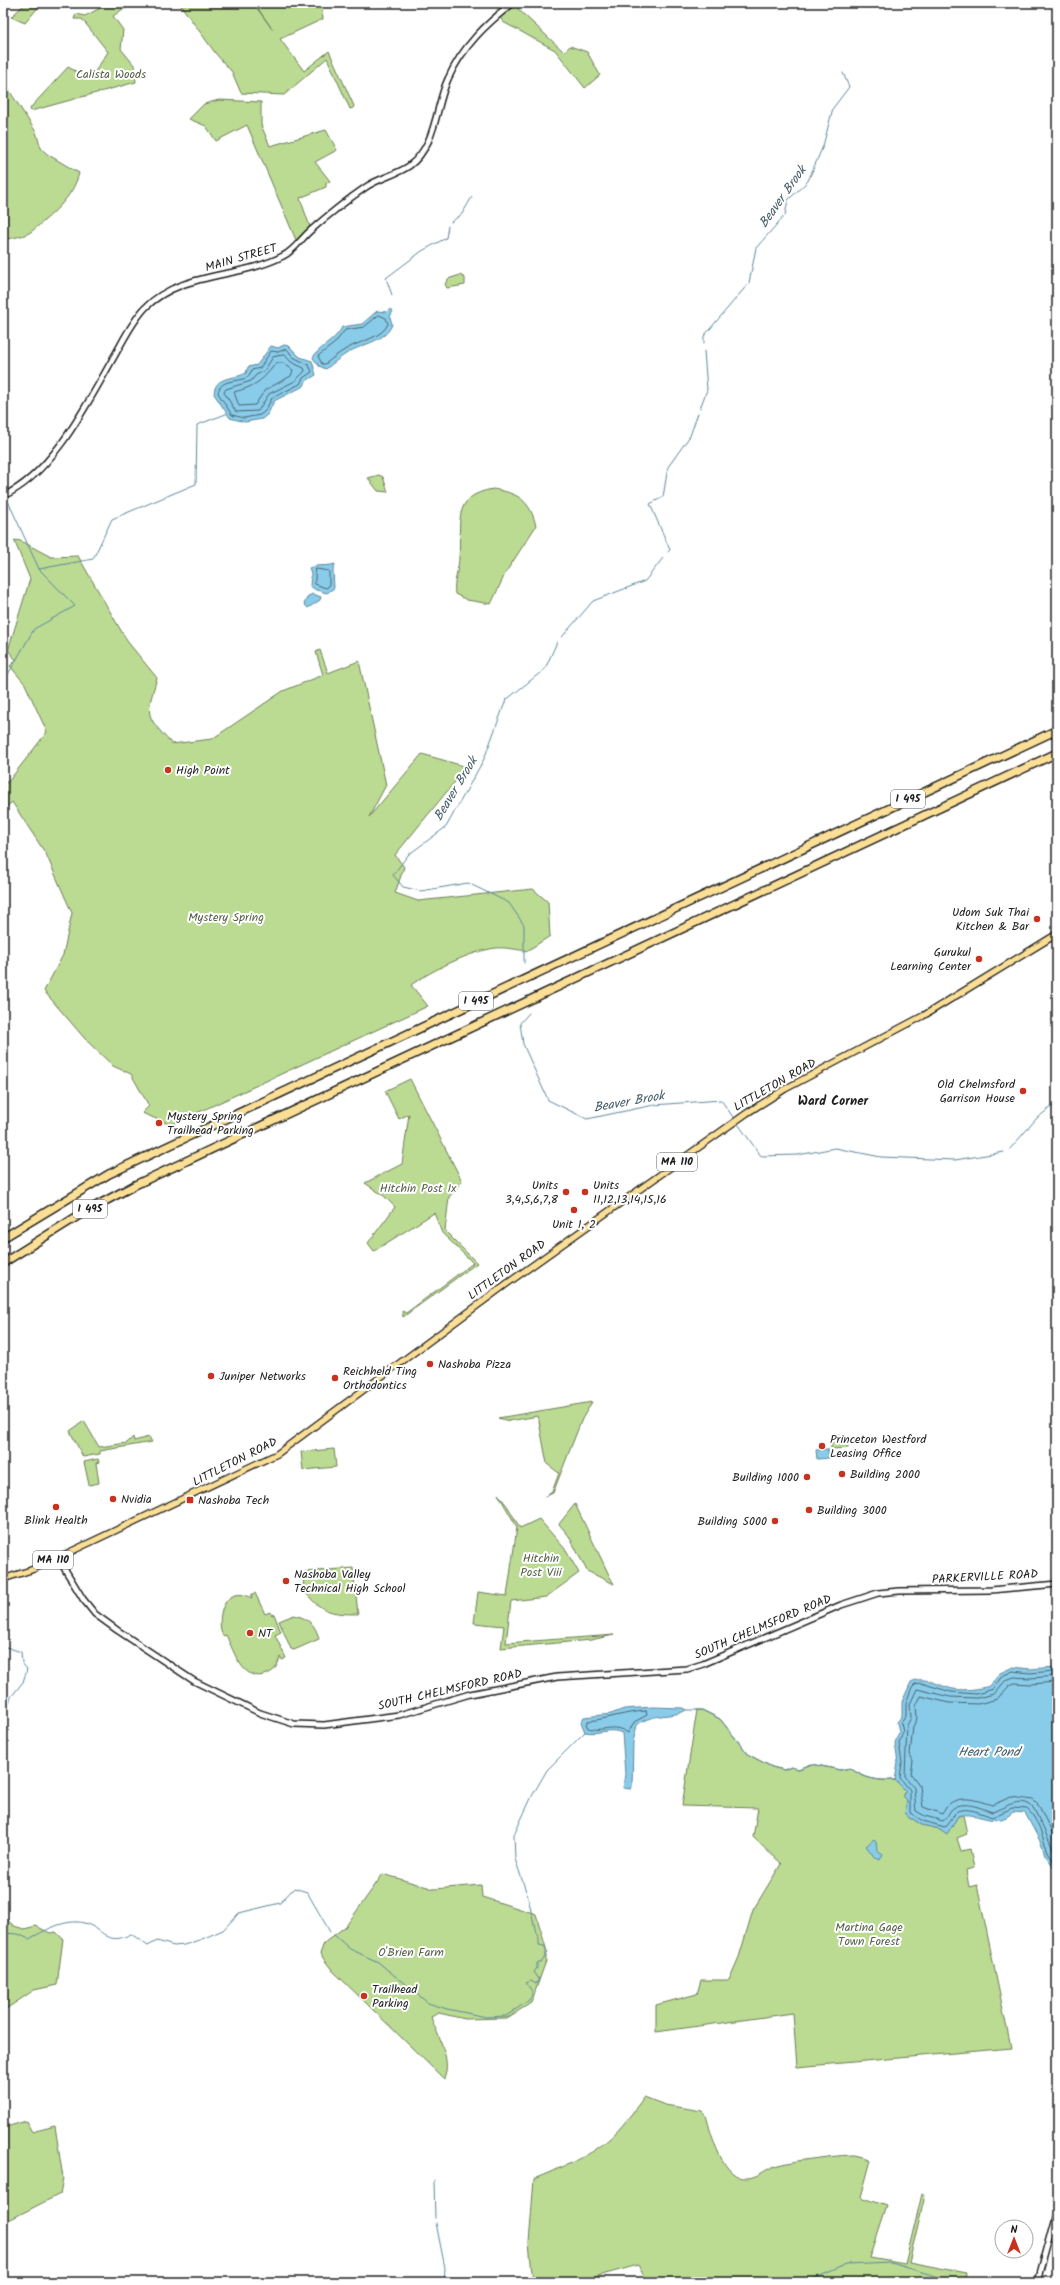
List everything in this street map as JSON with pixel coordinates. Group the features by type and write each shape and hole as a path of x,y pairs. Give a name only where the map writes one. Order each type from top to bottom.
{"highway":[{"name":"I 495","path":"3,1238 110,1174 1057,730"},
{"name":"I 495","path":"3,1263 81,1214 214,1148 1057,753"}],"main road":[{"name":"MAIN STREET","path":"3,496 24,485 45,465 70,431 136,318 157,298 183,285 245,269 285,255 320,222 365,187 410,165 420,155 430,136 444,87 457,62 487,24 513,3"},
{"name":"LITTLETON ROAD","path":"3,1579 21,1574 58,1558 277,1454 481,1302 747,1113 785,1089 918,1019 1057,934"},
{"name":"SOUTH CHELMSFORD ROAD","path":"58,1558 83,1599 95,1614 194,1681 228,1698 284,1721 314,1726 410,1712 470,1694 556,1677 687,1669 703,1664 859,1598 885,1592 915,1591"},
{"name":"PARKERVILLE ROAD","path":"915,1591 991,1590 1057,1584"},
{"path":"1037,2282 1057,2209"}],"green space":[{"path":"26,3 42,3 25,23 11,17"},
{"name":"Calista Woods","path":"110,3 142,3 123,9 113,16 123,30 121,49 134,65 136,82 31,111 30,109 32,106 68,67 90,79 108,52 82,19 74,19 76,14 85,16"},
{"path":"179,3 253,3 273,30 254,3 321,3 323,19 280,39 304,71 329,51 354,106 353,108 350,109 327,58 284,95 241,93 232,72 216,54"},
{"path":"505,3 523,3 518,9 564,52 570,46 587,52 600,75 585,88 555,50 503,22 496,11"},
{"path":"3,81 36,132 41,148 47,154 79,173 72,190 60,206 46,219 30,233 3,240"},
{"path":"219,100 261,102 261,125 270,146 326,130 337,150 315,162 330,181 326,183 326,187 300,198 310,227 296,240 247,125 216,141 206,126 189,119 204,104"},
{"path":"460,275 465,278 465,285 447,288 445,284 448,279"},
{"path":"379,475 383,477 388,492 378,491 368,478"},
{"path":"493,489 509,493 522,499 530,510 536,526 506,572 491,604 467,600 455,594 455,580 459,562 461,513 464,505 470,498 479,493"},
{"name":"Mystery Spring","path":"14,540 21,541 51,557 78,556 127,641 157,678 151,700 150,714 156,726 172,744 212,739 283,691 323,675 316,652 320,650 328,673 359,661 386,785 369,817 422,754 467,767 395,855 404,867 395,893 418,901 533,889 548,902 550,936 527,951 496,948 475,953 441,967 411,985 428,1006 171,1125 142,1113 149,1106 131,1074 113,1066 86,1040 44,991 63,955 72,913 46,854 12,802 3,810 3,782 8,782 47,732 25,684 10,666 16,660 8,650 30,579"},
{"name":"Hitchin Post Ix","path":"410,1079 462,1181 449,1197 445,1231 477,1263 403,1317 402,1311 406,1313 473,1263 442,1233 434,1213 374,1251 368,1243 395,1207 384,1196 365,1183 402,1164 409,1114 399,1119 385,1091"},
{"path":"592,1402 582,1419 553,1493 544,1497 552,1492 559,1473 547,1464 538,1416 509,1421 498,1418"},
{"path":"84,1421 99,1447 127,1443 133,1437 134,1441 149,1437 152,1442 100,1451 100,1454 83,1457 70,1431"},
{"path":"838,1435 847,1441 848,1448 831,1449 831,1443"},
{"path":"334,1449 336,1467 303,1470 301,1452"},
{"path":"98,1459 99,1462 96,1463 99,1483 89,1485 84,1462"},
{"name":"Hitchin Post Viii","path":"498,1494 508,1507 520,1528 539,1519 565,1549 579,1573 546,1597 511,1601 506,1643 614,1635 591,1640 501,1648 504,1626 474,1623 478,1592 507,1596 517,1527"},
{"name":"Hitchin Post Viii","path":"575,1504 614,1584 587,1571 569,1536 559,1524"},
{"path":"353,1568 358,1614 340,1613 326,1610 315,1603 303,1589 304,1572"},
{"name":"NT","path":"255,1593 265,1614 270,1612 272,1615 274,1614 281,1632 275,1635 286,1658 282,1660 280,1657 277,1665 272,1671 259,1676 252,1674 240,1664 226,1635 223,1636 220,1621 221,1613 228,1599 235,1595 242,1595 252,1598 251,1595"},
{"path":"294,1615 311,1623 318,1634 319,1639 294,1650 291,1649 279,1621"},
{"name":"Martina Gage Town Forest","path":"697,1710 702,1710 720,1719 749,1755 772,1767 784,1770 791,1767 799,1769 812,1764 840,1770 850,1768 866,1777 882,1780 895,1780 906,1791 903,1794 907,1801 905,1814 922,1825 940,1829 947,1833 958,1816 963,1815 967,1834 957,1838 961,1851 970,1849 974,1868 966,1870 969,1887 977,1885 1011,2048 797,2067 793,2013 656,2032 656,2005 697,1994 701,1980 729,1980 739,1957 753,1910 781,1864 753,1837 758,1808 682,1806"},
{"name":"O'Brien Farm","path":"383,1874 434,1889 481,1885 482,1897 536,1914 546,1948 546,1961 531,2003 507,2018 465,2019 439,2013 431,2017 445,2056 446,2071 444,2079 332,1970 320,1954 324,1943 346,1926"},
{"path":"3,1916 14,1926 24,1929 36,1926 50,1933 56,1932 63,1939 57,1985 34,1990 3,2011"},
{"path":"644,2097 665,2105 702,2111 706,2115 715,2144 725,2164 739,2177 748,2178 759,2175 775,2166 791,2162 837,2156 854,2155 871,2160 861,2197 887,2206 870,2258 905,2264 922,2194 925,2196 909,2262 966,2273 965,2282 647,2282 638,2265 584,2280 533,2282 529,2243 534,2179 592,2152 618,2130"},
{"path":"26,2121 32,2132 55,2126 63,2178 60,2194 3,2223 3,2128"}],"water":[{"path":"390,309 393,311 390,317 392,324 389,330 380,338 354,349 326,369 319,366 313,358 318,351 336,336 342,327 362,324 377,311 387,312"},
{"path":"284,345 289,346 300,357 312,361 316,375 306,381 304,386 274,401 268,414 262,419 245,422 230,418 214,394 215,388 221,381 246,373 248,367 257,365 271,346 278,348"},
{"path":"335,564 333,571 334,588 327,593 316,590 310,586 311,574 309,568"},
{"path":"313,594 321,597 320,600 308,608 304,604 308,596"},
{"path":"828,1449 829,1458 817,1459 816,1450"},
{"name":"Heart Pond","path":"1013,1667 1030,1669 1057,1667 1057,1871 1045,1855 1042,1845 1025,1813 1013,1812 1006,1817 993,1820 973,1815 958,1816 947,1834 940,1829 922,1825 905,1814 907,1801 903,1795 906,1791 895,1780 898,1763 895,1743 899,1732 897,1722 902,1716 902,1702 911,1682 916,1680 926,1680 953,1689 976,1689 990,1686 1000,1673"},
{"path":"653,1707 683,1708 686,1710 676,1714 650,1718 637,1725 633,1742 632,1787 631,1789 623,1788 625,1774 622,1733 617,1731 595,1733 585,1732 581,1722 584,1717 611,1714 624,1709"},
{"path":"874,1839 876,1841 877,1850 883,1854 880,1860 875,1858 866,1846"}],"waterway":[{"name":"Beaver Brook","path":"704,343 704,336 749,283 756,248 785,215 788,200 808,181 823,146 833,108 849,87 843,73"},
{"path":"451,222 462,214 472,197"},
{"path":"392,295 386,278 422,251 446,238 448,226"},
{"name":"Beaver Brook","path":"700,408 707,390 704,351"},
{"name":"Beaver Brook","path":"668,552 670,550 650,504 663,497 668,467 690,436 698,413"},
{"path":"39,569 93,559 112,519 196,484 197,425 226,414"},
{"path":"3,683 34,629 75,606 39,569 7,499"},
{"name":"Beaver Brook","path":"562,637 593,601 645,581 663,558"},
{"name":"Beaver Brook","path":"524,963 524,925 509,903 468,883 421,891 403,887 393,875 408,855 446,827 484,759 506,700 545,669 557,642"},
{"name":"Beaver Brook","path":"529,1013 520,1023 523,1044 548,1100 587,1119 654,1105 721,1100 733,1117"},
{"name":"Beaver Brook","path":"1010,1149 1037,1118 1057,1103"},
{"name":"Beaver Brook","path":"738,1124 761,1156 798,1155 835,1148 881,1157 955,1160 1004,1152"},
{"path":"3,1646 21,1652 22,1663 27,1669 23,1682 11,1697 7,1709 5,1775 3,1781"},
{"path":"686,1710 702,1710 720,1719 749,1755 772,1767 784,1770 791,1767 798,1769 812,1764 840,1770 850,1768 866,1777 882,1780 895,1780"},
{"path":"334,1935 350,1949 378,1962 428,2003 447,2009 486,2017 506,2016 528,2001 532,1996 532,1991 526,1983 531,1981 536,1984 539,1979 534,1972 537,1968 537,1963 541,1963 548,1952 544,1946 539,1945 539,1938 536,1933 528,1897 515,1859 514,1835 532,1796 547,1770 585,1732"},
{"path":"3,1933 18,1934 29,1939 55,1926 70,1922 77,1922 91,1926 111,1938 123,1938 131,1934 148,1946 157,1941 174,1946 184,1945 223,1930 239,1913 280,1903 294,1888 307,1892 330,1932"},
{"path":"434,2181 435,2218"},
{"path":"436,2223 445,2268 444,2282"},
{"path":"806,2282 846,2265 891,2263 956,2282"}],"place":[{"name":"High Point","path":"168,770"},
{"name":"Udom Suk Thai Kitchen & Bar","path":"1037,919"},
{"name":"Gurukul Learning Center","path":"979,959"},
{"name":"Old Chelmsford Garrison House","path":"1023,1091"},
{"name":"Mystery Spring Trailhead Parking","path":"159,1123"},
{"name":"Units 3,4,5,6,7,8","path":"566,1192"},
{"name":"Units 11,12,13,14,15,16","path":"585,1192"},
{"name":"Unit 1, 2","path":"574,1210"},
{"name":"Nashoba Pizza","path":"430,1364"},
{"name":"Juniper Networks","path":"211,1376"},
{"name":"Reichheld Ting Orthodontics","path":"335,1378"},
{"name":"Princeton Westford Leasing Office","path":"822,1446"},
{"name":"Building 2000","path":"842,1474"},
{"name":"Building 1000","path":"807,1477"},
{"name":"Nvidia","path":"113,1499"},
{"name":"Nashoba Tech","path":"190,1500"},
{"name":"Blink Health","path":"56,1507"},
{"name":"Building 3000","path":"809,1510"},
{"name":"Building 5000","path":"775,1521"},
{"name":"Nashoba Valley Technical High School","path":"286,1581"},
{"name":"NT","path":"250,1633"},
{"name":"Trailhead Parking","path":"364,1996"}],"district":[{"name":"Ward Corner","path":"833,1101"}]}
